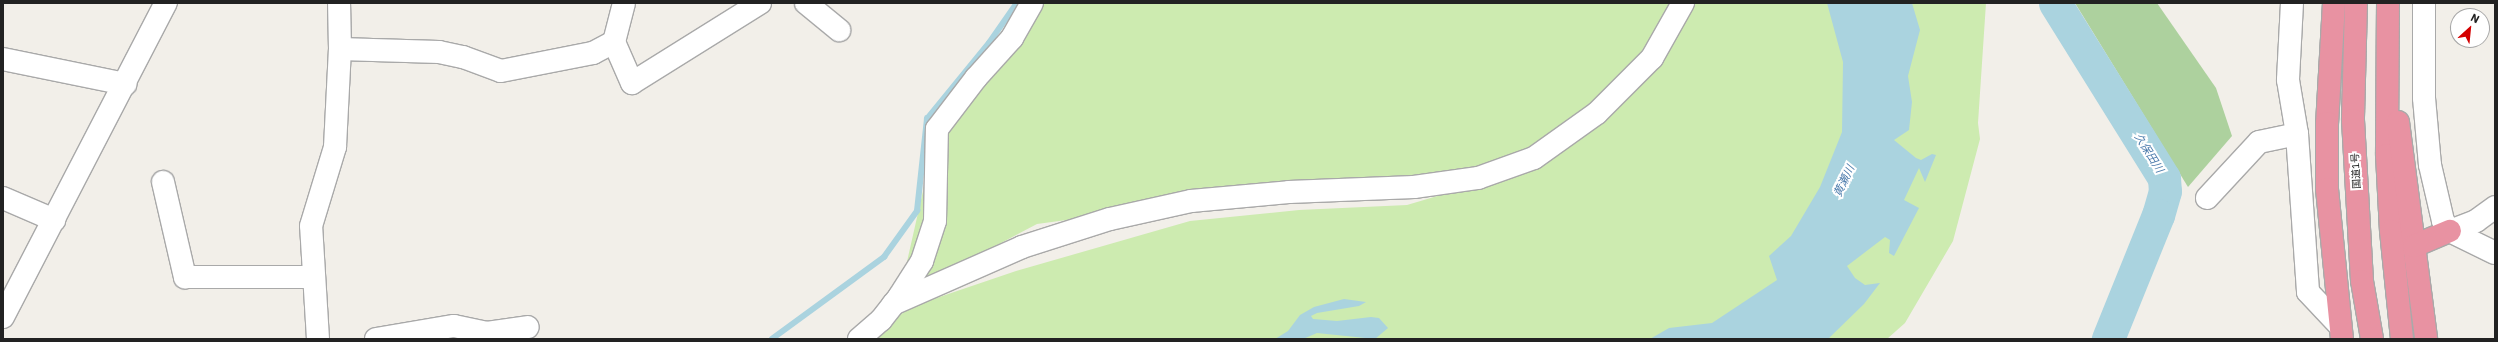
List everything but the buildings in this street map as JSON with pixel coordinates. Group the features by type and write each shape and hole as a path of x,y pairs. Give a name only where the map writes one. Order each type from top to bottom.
{"highway":[{"path":"2334,3 2327,123 2327,189 2340,332"},
{"name":"国道1号","path":"2356,3 2354,127 2362,281 2372,339"},
{"path":"2388,3 2387,155 2393,260 2402,339"},
{"path":"2387,40 2426,339"},
{"path":"2414,246 2450,232"}],"street":[{"path":"3,317 166,3"},
{"path":"318,339 311,226 335,147 340,49 339,3"},
{"path":"624,3 614,42 632,83 760,3"},
{"path":"806,3 839,30"},
{"path":"859,339 881,320 922,261 935,221 937,130 976,78 1012,38 1032,3"},
{"path":"893,304 1022,247 1117,218 1191,201 1289,192 1414,187 1478,178 1534,158 1597,113 1652,58 1683,3"},
{"path":"2292,3 2288,80 2297,134 2308,292 2340,332"},
{"path":"2424,3 2424,98 2430,165 2443,221 2450,232 2495,253"},
{"path":"340,49 439,52 463,57 501,71 593,53 614,42"},
{"path":"3,59 125,84"},
{"path":"2207,198 2258,142 2297,134"},
{"path":"163,182 186,277 313,277"},
{"path":"3,198 54,220"},
{"path":"2450,232 2476,221 2495,208"},
{"path":"376,339 454,326 487,333 528,327"}],"green space":[{"path":"1040,3 1986,3 1978,123 1980,139 1953,241 1905,323 1887,339 871,339 910,307 1016,271 1190,221 1299,210 1407,205 1542,165 1590,124 1436,184 1237,197 1037,224 899,297 937,129"},
{"path":"2075,3 2157,3 2216,88 2232,136 2188,187"}],"water":[{"name":"黄瀬川","path":"1827,3 1912,3 1920,30 1908,76 1912,102 1909,130 1894,140 1916,158 1921,160 1932,154 1936,155 1925,182 1919,168 1904,200 1919,208 1894,256 1889,253 1890,240 1885,237 1847,266 1855,278 1865,285 1880,283 1864,304 1828,339 1650,339 1669,328 1712,323 1777,280 1769,256 1791,236 1820,187 1842,132 1843,62"},
{"path":"1344,299 1366,302 1359,306 1317,313 1311,316 1313,319 1337,321 1371,317 1379,318 1388,328 1375,339 1317,333 1303,339 1275,339 1288,331 1300,315 1314,307"}],"waterway":[{"path":"772,339 884,257 917,211 927,119 989,43 1017,3"},
{"name":"久保田川","path":"2055,3 2164,178 2165,191 2158,215 2108,339"}]}
